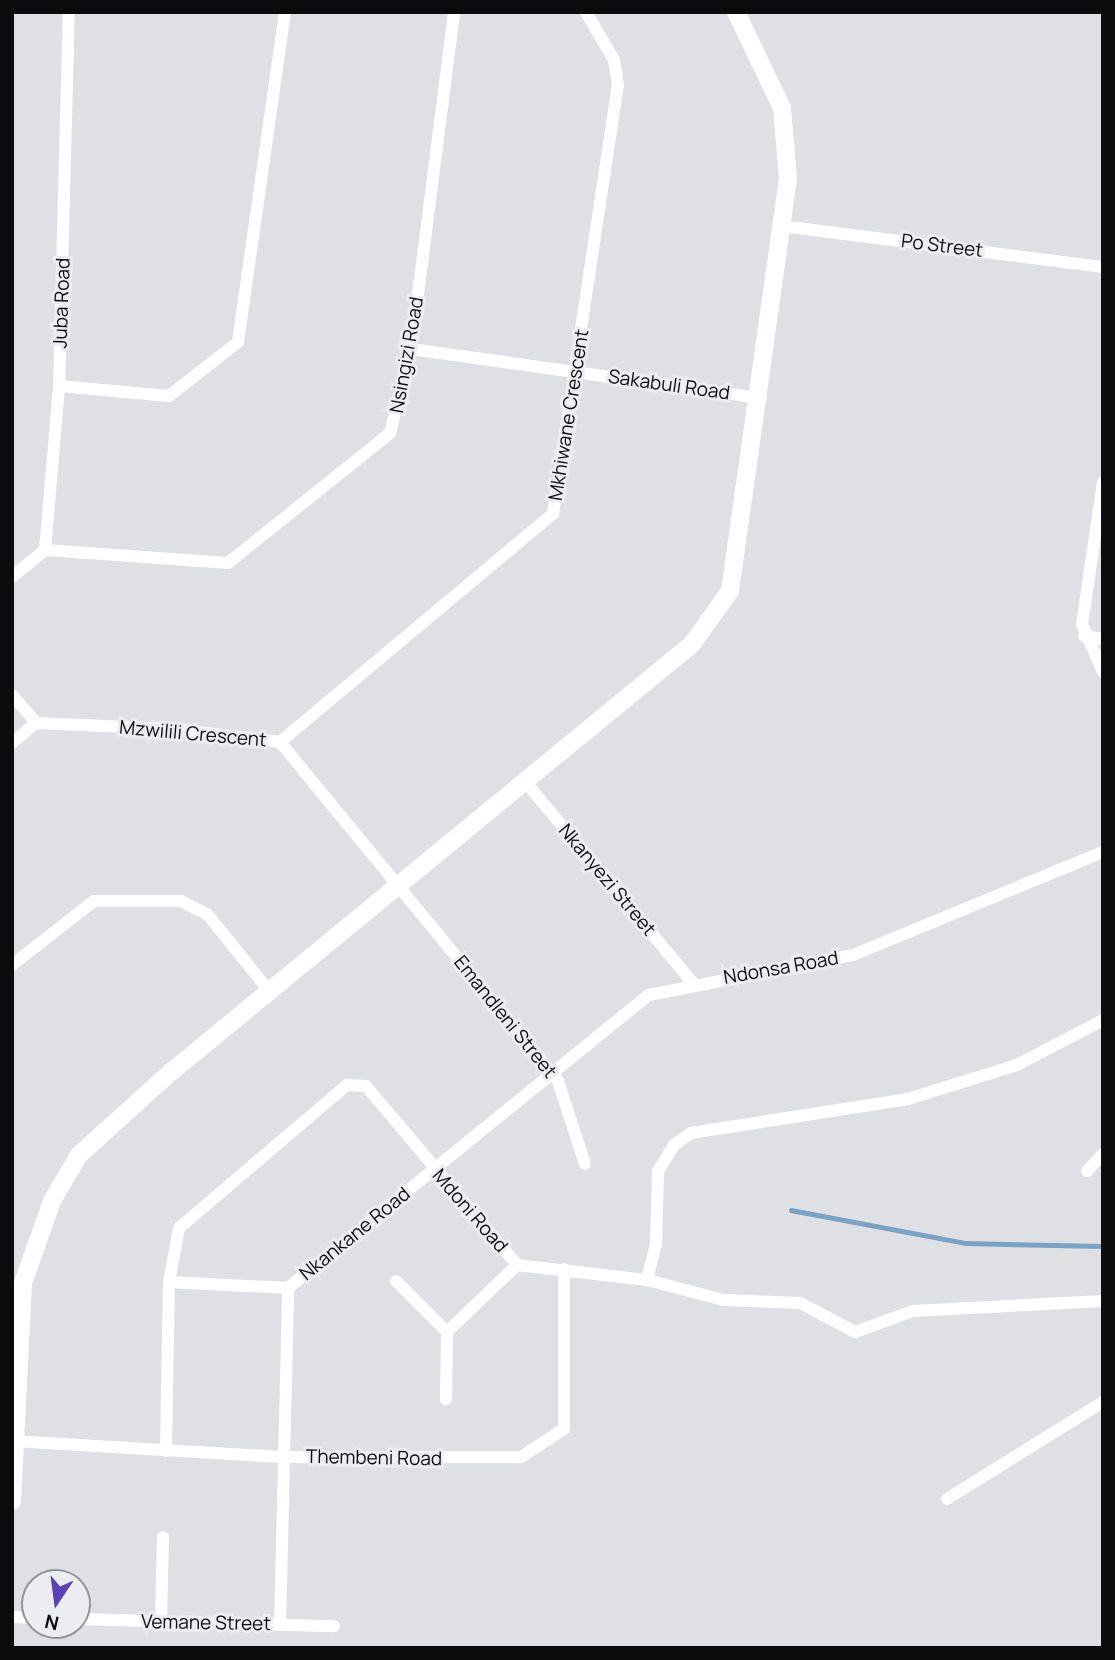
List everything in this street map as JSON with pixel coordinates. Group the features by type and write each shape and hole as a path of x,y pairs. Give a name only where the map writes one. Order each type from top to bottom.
{"street":[{"name":"Juba Road","path":"45,550 59,386 69,12"},
{"path":"59,386 169,396 238,342 285,12"},
{"name":"Nsingizi Road","path":"45,550 202,564 240,559 390,433 411,349 454,12"},
{"name":"Mkhiwane Crescent","path":"280,743 545,525 558,501 618,85 614,60 586,12"},
{"path":"12,1501 23,1283 66,1177 97,1134 523,779 692,644 720,610 730,591 761,398 782,226 788,141 782,108 736,12"},
{"name":"Po Street","path":"782,226 1103,267"},
{"name":"Sakabuli Road","path":"411,349 761,398"},
{"path":"1103,482 1084,636 1103,673"},
{"path":"12,577 45,550"},
{"path":"1084,636 1103,639"},
{"path":"12,695 36,723 12,743"},
{"name":"Mzwilili Crescent","path":"36,723 174,729 280,743 397,884"},
{"name":"Nkanyezi Street","path":"523,779 692,982"},
{"name":"Ndonsa Road","path":"551,1072 649,995 692,982 853,955 1103,852"},
{"name":"Emandleni Street","path":"397,884 551,1072 585,1164"},
{"path":"12,965 94,901 181,901 208,915 270,992"},
{"path":"647,1280 656,1244 657,1171 674,1144 691,1133 908,1099 1017,1065 1103,1020"},
{"name":"Nkankane Road","path":"281,1625 281,1457 288,1288 434,1171 551,1072"},
{"name":"Mdoni Road","path":"166,1451 169,1282 174,1241 185,1217 347,1085 366,1086 434,1171 517,1265 647,1280 723,1300 800,1303 855,1332 913,1311 1103,1301"},
{"path":"1087,1171 1103,1154"},
{"path":"446,1399 447,1332 517,1265"},
{"name":"Thembeni Road","path":"14,1441 281,1457 508,1459 548,1445 564,1429 564,1269"},
{"path":"396,1281 447,1332"},
{"path":"169,1282 288,1288"},
{"path":"947,1499 1103,1402"},
{"path":"161,1622 163,1537"},
{"name":"Vemane Street","path":"91,1620 334,1626"}],"waterway":[{"path":"791,1210 966,1243 1103,1246"}]}
